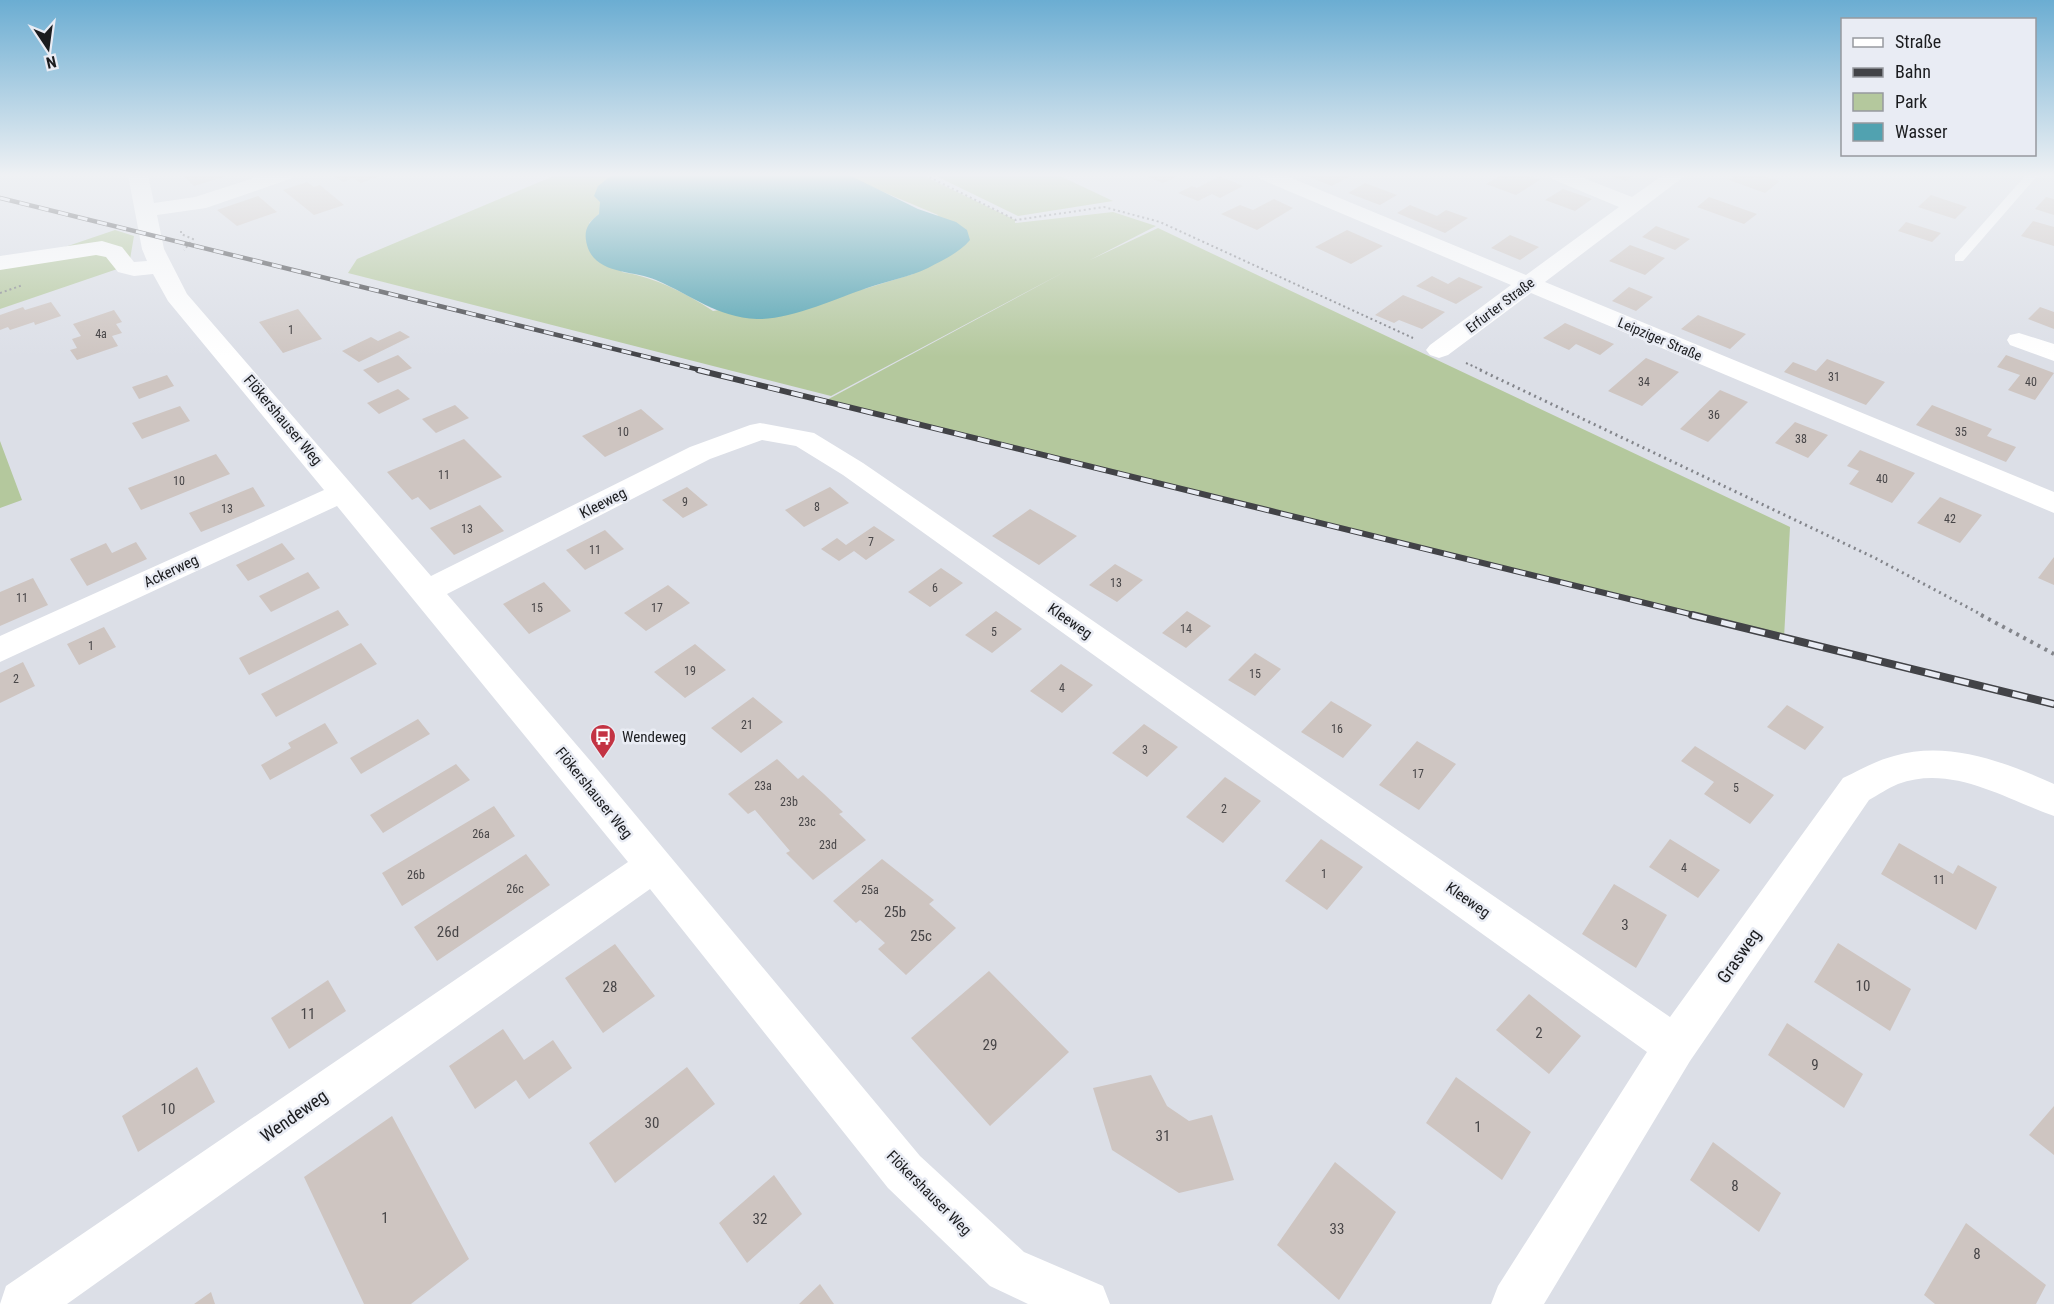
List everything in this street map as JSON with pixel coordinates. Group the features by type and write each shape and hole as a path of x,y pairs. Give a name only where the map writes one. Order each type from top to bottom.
{"street":[{"path":"0,263 96,248 110,248 117,252 126,267 134,269 150,236"},
{"name":"Flökershauser Weg","path":"150,236 176,296 580,774 904,1172 1007,1269 1084,1304"},
{"name":"Leipziger Straße","path":"1413,236 2054,503"},
{"name":"Erfurter Straße","path":"1439,350 1591,236"},
{"path":"2019,340 2054,353"},
{"name":"Kleeweg","path":"425,592 700,453 760,431 804,439 863,476 1675,1046"},
{"name":"Ackerweg","path":"0,650 343,492"},
{"name":"Grasweg","path":"1516,1304 1675,1046 1856,789 1894,770 1944,764 2017,783 2054,801"},
{"name":"Wendeweg","path":"24,1304 653,866"}],"lane":[{"path":"1959,258 1978,236"}],"path":[{"path":"150,236 179,256 193,239 185,236"},
{"path":"1190,236 1439,350 1875,558 2054,654"}],"green space":[{"path":"98,236 134,236 129,265 0,309 0,269"},
{"path":"412,236 598,236 622,272 670,287 713,311 864,289 913,274 929,236 1137,236 1090,260 1141,236 1175,236 1790,527 1784,638 823,402 1066,271 831,396 348,273 357,259"},
{"path":"0,441 22,500 0,508"}],"water":[{"path":"586,236 969,236 970,240 950,256 913,274 813,308 784,316 757,319 717,310 656,280 607,267 591,255"}],"building":[{"path":"1336,236 1360,236 1383,246 1351,264 1315,247"},
{"path":"1509,236 1539,247 1520,260 1491,248"},
{"path":"1682,236 1690,239 1675,250 1642,237"},
{"path":"1913,236 1938,236 1932,242"},
{"path":"2021,236 2054,236 2054,246"},
{"path":"1630,245 1665,258 1645,275 1609,261"},
{"path":"1432,276 1448,284 1459,277 1483,287 1456,304 1416,286"},
{"path":"1629,287 1653,297 1636,311 1612,301"},
{"path":"1403,295 1445,312 1422,329 1399,320 1394,323 1375,315"},
{"path":"51,302 61,316 35,325 34,322 10,330 8,327 0,330 0,315 23,307 25,310"},
{"path":"2040,307 2054,312 2054,329 2028,319"},
{"path":"298,309 322,339 283,353 259,322"},
{"path":"114,310 122,322 116,324 122,333 112,336 118,346 77,360 70,350 77,348 72,339 81,336 73,324"},
{"path":"1698,315 1746,334 1730,349 1681,329"},
{"path":"1565,323 1614,344 1600,355 1576,344 1569,350 1543,338"},
{"path":"400,331 410,337 359,362 342,351 371,337 378,341"},
{"path":"398,355 412,368 378,383 363,370"},
{"path":"2006,355 2054,373 2035,400 2008,390 2020,375 1997,367"},
{"path":"1646,358 1679,372 1642,406 1608,391"},
{"path":"1827,359 1885,382 1866,405 1784,372 1793,362 1816,371"},
{"path":"167,375 174,386 139,399 132,387"},
{"path":"398,389 410,399 379,414 367,403"},
{"path":"1720,390 1748,402 1708,442 1680,429"},
{"path":"455,405 469,418 436,433 422,419"},
{"path":"1932,405 1992,429 1987,436 2016,447 2006,462 1916,425"},
{"path":"180,406 190,421 142,439 132,423"},
{"path":"641,409 664,429 605,457 582,436"},
{"path":"1795,422 1828,435 1808,458 1775,443"},
{"path":"464,439 502,477 430,510 418,497 412,500 387,472"},
{"path":"1860,450 1915,473 1892,503 1849,484 1859,471 1847,466"},
{"path":"216,454 230,474 141,510 128,488"},
{"path":"253,487 265,506 201,532 189,513"},
{"path":"687,487 708,505 683,518 662,500"},
{"path":"830,487 849,503 804,527 785,510"},
{"path":"1940,497 1982,515 1960,543 1917,523"},
{"path":"480,505 504,531 454,555 430,528"},
{"path":"1030,509 1077,536 1039,565 992,536"},
{"path":"874,526 895,540 866,560 854,551 839,561 821,549 837,538 846,545"},
{"path":"605,530 624,549 585,570 566,550"},
{"path":"136,542 147,559 87,586 70,559 106,543 112,553"},
{"path":"282,543 295,559 248,581 236,565"},
{"path":"2054,557 2054,585 2038,578"},
{"path":"1115,564 1143,580 1117,602 1089,585"},
{"path":"941,568 963,583 930,607 908,592"},
{"path":"308,572 320,588 271,612 259,596"},
{"path":"33,578 48,605 0,626 0,592"},
{"path":"544,582 571,611 529,634 503,604"},
{"path":"668,585 690,603 646,631 624,613"},
{"path":"338,610 349,625 249,675 239,658"},
{"path":"996,611 1022,629 992,653 965,635"},
{"path":"1187,611 1211,626 1186,648 1162,633"},
{"path":"104,627 116,647 79,665 67,644"},
{"path":"361,643 377,664 276,717 261,694"},
{"path":"695,644 726,670 685,698 654,672"},
{"path":"1255,653 1281,669 1255,696 1228,680"},
{"path":"23,662 35,686 0,703 0,673"},
{"path":"1061,664 1093,685 1062,713 1030,691"},
{"path":"753,697 783,722 741,753 711,728"},
{"path":"1331,701 1372,725 1343,758 1301,732"},
{"path":"1787,705 1824,727 1805,750 1767,727"},
{"path":"418,719 430,734 361,774 350,758"},
{"path":"325,723 338,743 270,780 261,765 291,748 288,743"},
{"path":"1144,724 1178,747 1147,777 1112,753"},
{"path":"1417,741 1456,764 1419,810 1379,785"},
{"path":"1695,746 1774,795 1750,824 1704,794 1714,782 1681,761"},
{"path":"777,759 798,779 803,775 824,794 843,812 839,814 866,840 813,880 786,853 790,851 755,810 748,814 728,794"},
{"path":"456,764 470,780 383,833 370,815"},
{"path":"1225,777 1261,801 1223,843 1186,817"},
{"path":"494,806 515,836 402,906 382,873"},
{"path":"1321,839 1363,867 1327,910 1285,881"},
{"path":"1670,839 1720,870 1698,898 1649,867"},
{"path":"1899,843 1953,874 1958,865 1997,887 1976,930 1881,874"},
{"path":"526,854 550,885 437,961 414,927"},
{"path":"882,859 934,900 929,904 956,928 906,975 878,949 885,943 860,920 856,923 833,901"},
{"path":"1614,884 1667,915 1636,968 1582,934"},
{"path":"1838,943 1911,989 1890,1031 1814,982"},
{"path":"615,944 655,996 603,1033 565,978"},
{"path":"989,971 1069,1052 990,1126 911,1038"},
{"path":"328,980 346,1011 289,1049 271,1018"},
{"path":"1529,994 1581,1036 1549,1074 1496,1030"},
{"path":"1787,1023 1863,1074 1844,1108 1768,1055"},
{"path":"503,1029 524,1060 553,1040 572,1068 529,1099 516,1080 475,1109 449,1066"},
{"path":"197,1067 215,1102 138,1152 122,1116"},
{"path":"687,1067 715,1104 615,1183 589,1143"},
{"path":"1151,1075 1167,1106 1189,1121 1212,1115 1234,1180 1179,1193 1112,1150 1093,1088"},
{"path":"1456,1077 1531,1132 1502,1180 1426,1123"},
{"path":"2054,1106 2054,1155 2029,1135"},
{"path":"392,1116 469,1259 411,1304 364,1304 304,1177"},
{"path":"1713,1142 1781,1193 1759,1232 1690,1180"},
{"path":"1335,1162 1396,1212 1339,1300 1277,1245"},
{"path":"774,1175 802,1214 747,1263 719,1223"},
{"path":"1966,1223 2046,1285 2036,1304 1935,1304 1924,1295"},
{"path":"820,1284 834,1304 799,1304"},
{"path":"211,1292 215,1304 194,1304"}],"railway":[{"path":"154,236 704,371"},
{"path":"698,370 1698,616"},
{"path":"1692,615 2054,704"}],"place":[{"name":"Wendeweg","path":"603,760"}]}
